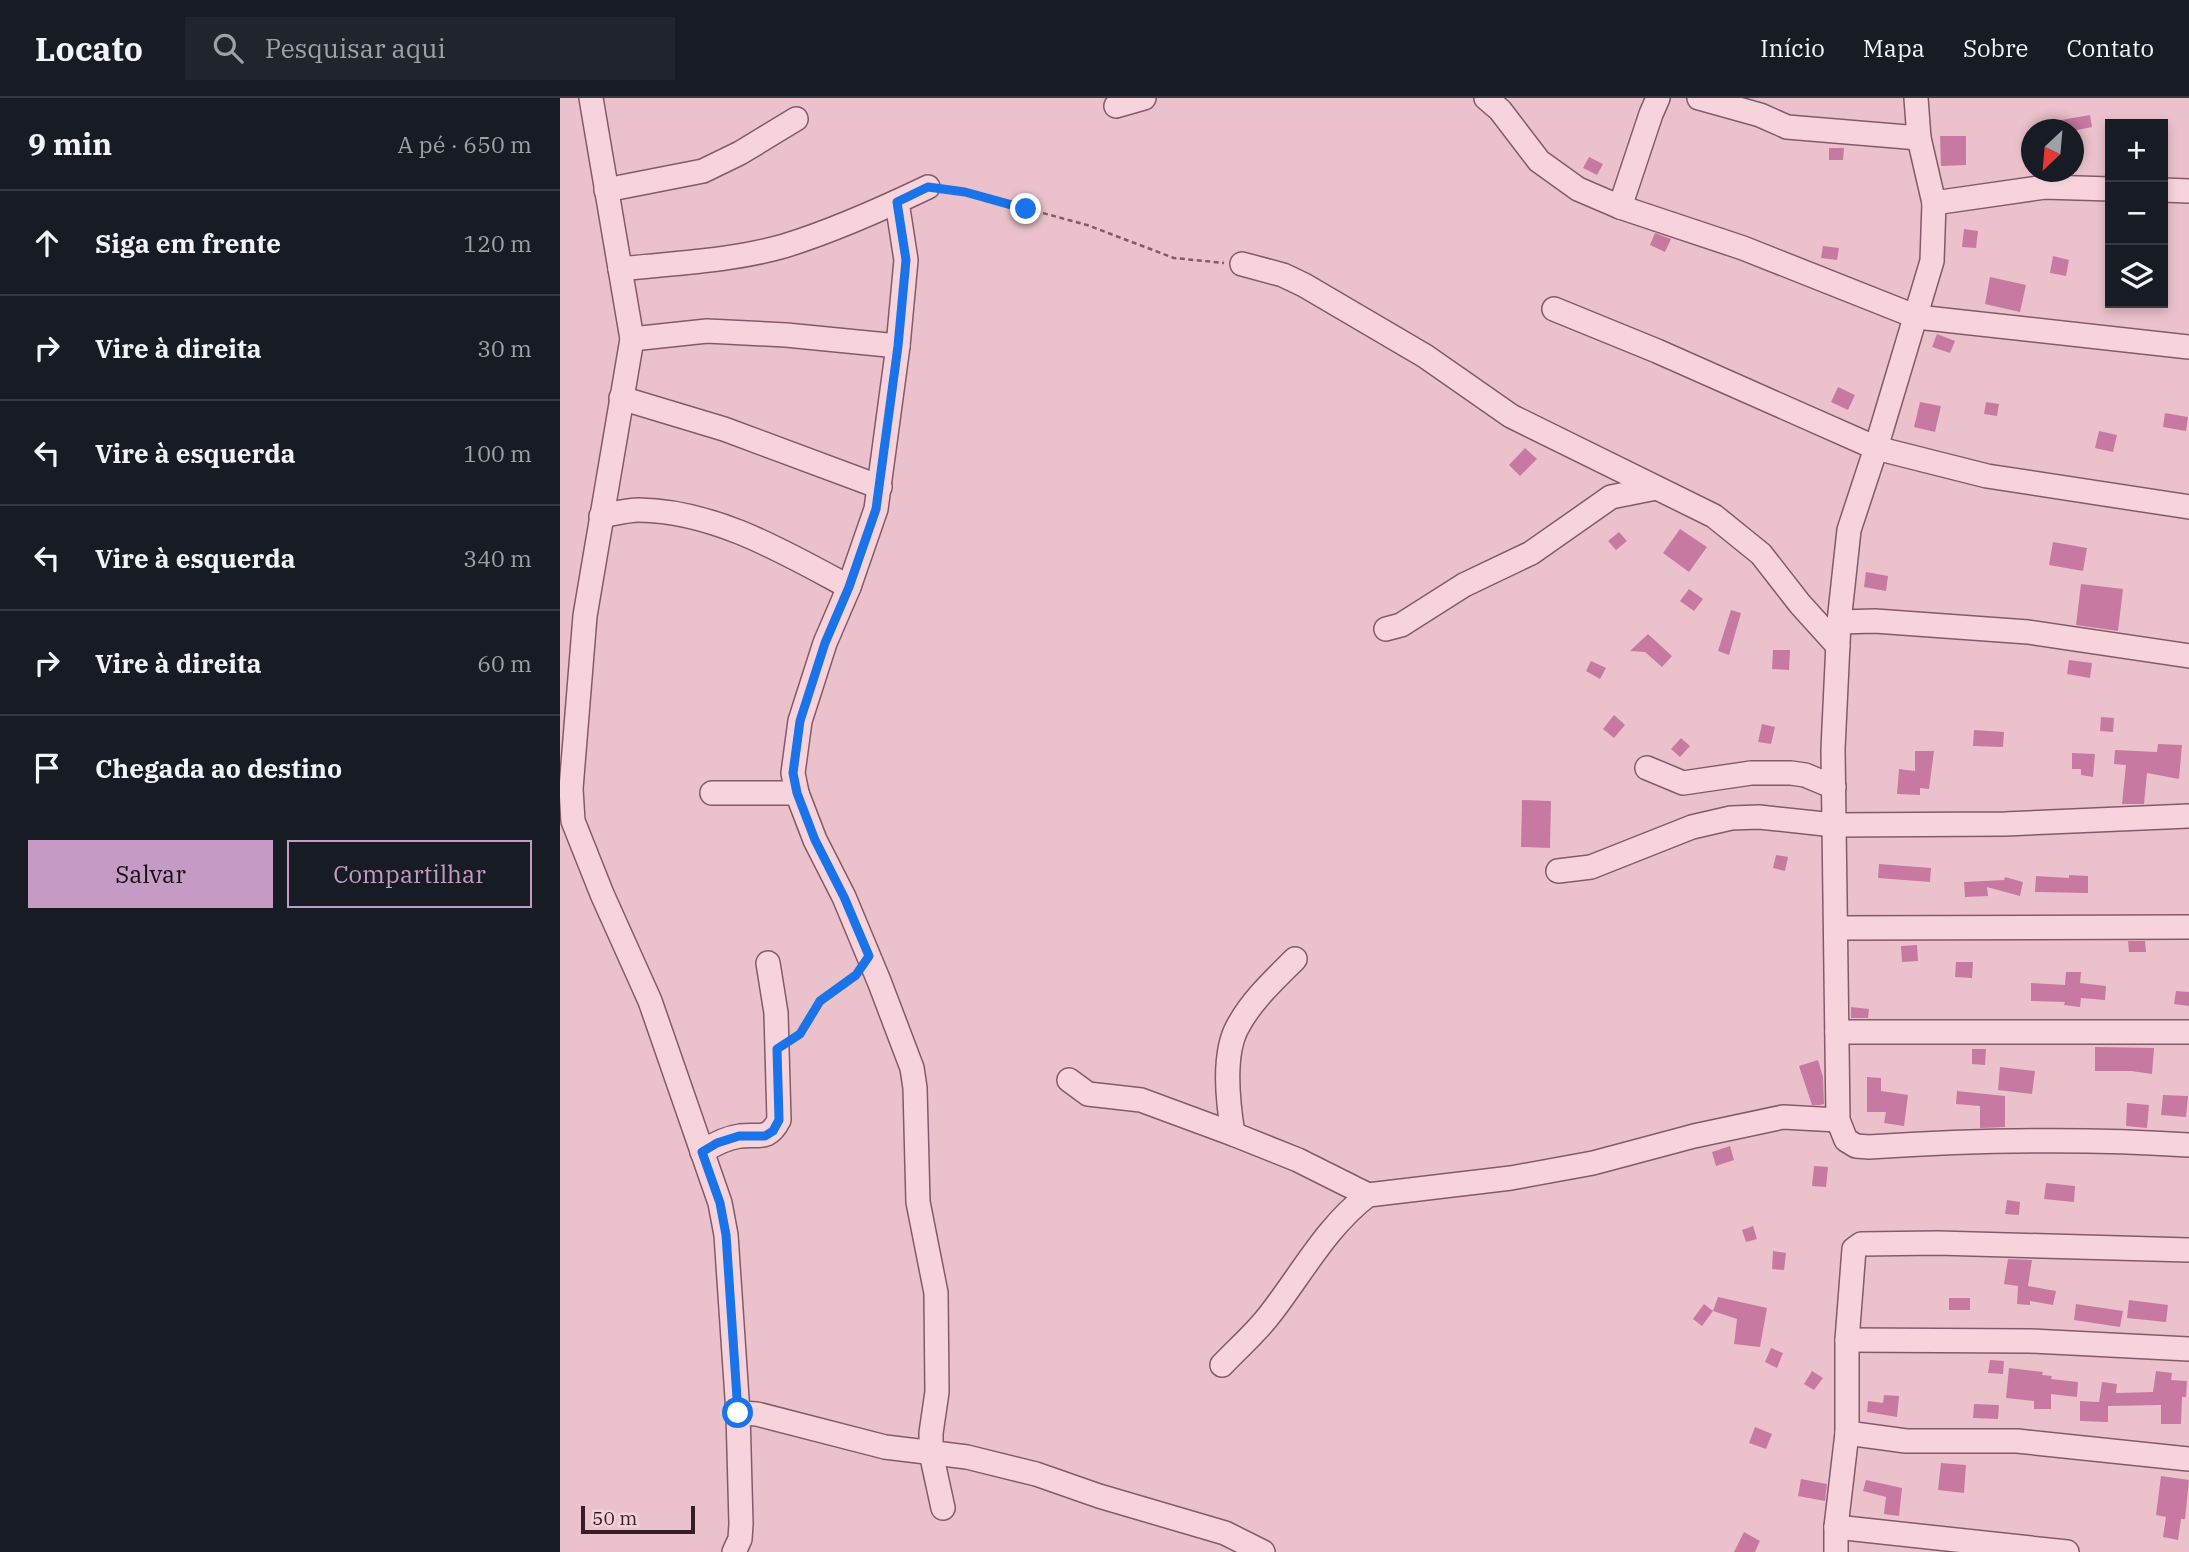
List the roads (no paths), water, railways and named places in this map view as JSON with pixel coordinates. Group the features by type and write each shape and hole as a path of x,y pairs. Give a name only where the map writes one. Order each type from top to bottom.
{"street":[{"path":"591,98 632,339 585,616 571,789 573,821 650,1001 720,1203 726,1235 738,1413 741,1524 740,1539 734,1552"},
{"path":"1116,106 1144,98"},
{"path":"1620,207 1658,98"},
{"path":"1699,98 1787,127 1919,138"},
{"path":"1916,98 1919,138 1934,203 1932,261 1917,317 1849,530 1839,622 1834,787 1838,1120 1846,1140 1856,1146 1869,1147 1950,1142 2125,1141 2189,1145"},
{"path":"1498,102 1539,161 1578,189 1620,207 1743,248 1917,317 2189,348"},
{"path":"606,190 703,171 740,153 796,119"},
{"path":"620,269 733,256 784,246 897,202 928,187"},
{"path":"1934,203 2045,187 2105,189"},
{"path":"2168,190 2189,191"},
{"path":"897,202 906,260 898,346 876,509 849,587 825,643 800,721 793,773 797,793 815,840 844,897 912,1068 915,1088 918,1202 936,1293 937,1392 931,1453 943,1508"},
{"path":"1242,264 1283,275 1304,285 1424,356 1511,416 1714,516 1761,554 1800,604 1838,646"},
{"path":"1554,309 1669,356 1876,448 1987,476 2189,507"},
{"path":"632,339 707,331 786,335 898,346"},
{"path":"621,398 724,429 880,487"},
{"path":"1386,629 1401,625 1464,586 1531,553 1611,497 1656,488"},
{"path":"601,516 637,510 703,518 775,547 849,587"},
{"path":"1839,622 1875,621 2028,632 2189,656"},
{"path":"1647,768 1683,783 1751,774 1791,773 1805,775 1834,787"},
{"path":"712,793 797,793"},
{"path":"1558,872 1591,867 1692,827 1731,818 1759,817 1835,825 2004,824 2189,816"},
{"path":"1836,928 2189,927"},
{"path":"1233,1134 1228,1105 1230,1050 1237,1026 1264,991 1295,959"},
{"path":"702,1152 717,1143 739,1136 765,1136 773,1131 779,1120 776,1013 768,963"},
{"path":"1837,1032 2189,1032"},
{"path":"1069,1080 1088,1094 1142,1100 1233,1134 1297,1160 1368,1195"},
{"path":"1222,1365 1269,1316 1315,1251 1350,1209 1368,1195 1511,1178 1593,1163 1694,1136 1783,1117 1838,1120"},
{"path":"1836,1552 1836,1527 1847,1433 1847,1340 1854,1249 1861,1244 1938,1243 2189,1250"},
{"path":"1847,1340 2029,1341 2189,1349"},
{"path":"738,1413 757,1414 886,1447 967,1457 1036,1474 1224,1534 1263,1552"},
{"path":"1847,1433 1906,1441 2017,1441 2189,1459"},
{"path":"1836,1527 2067,1552"}]}
